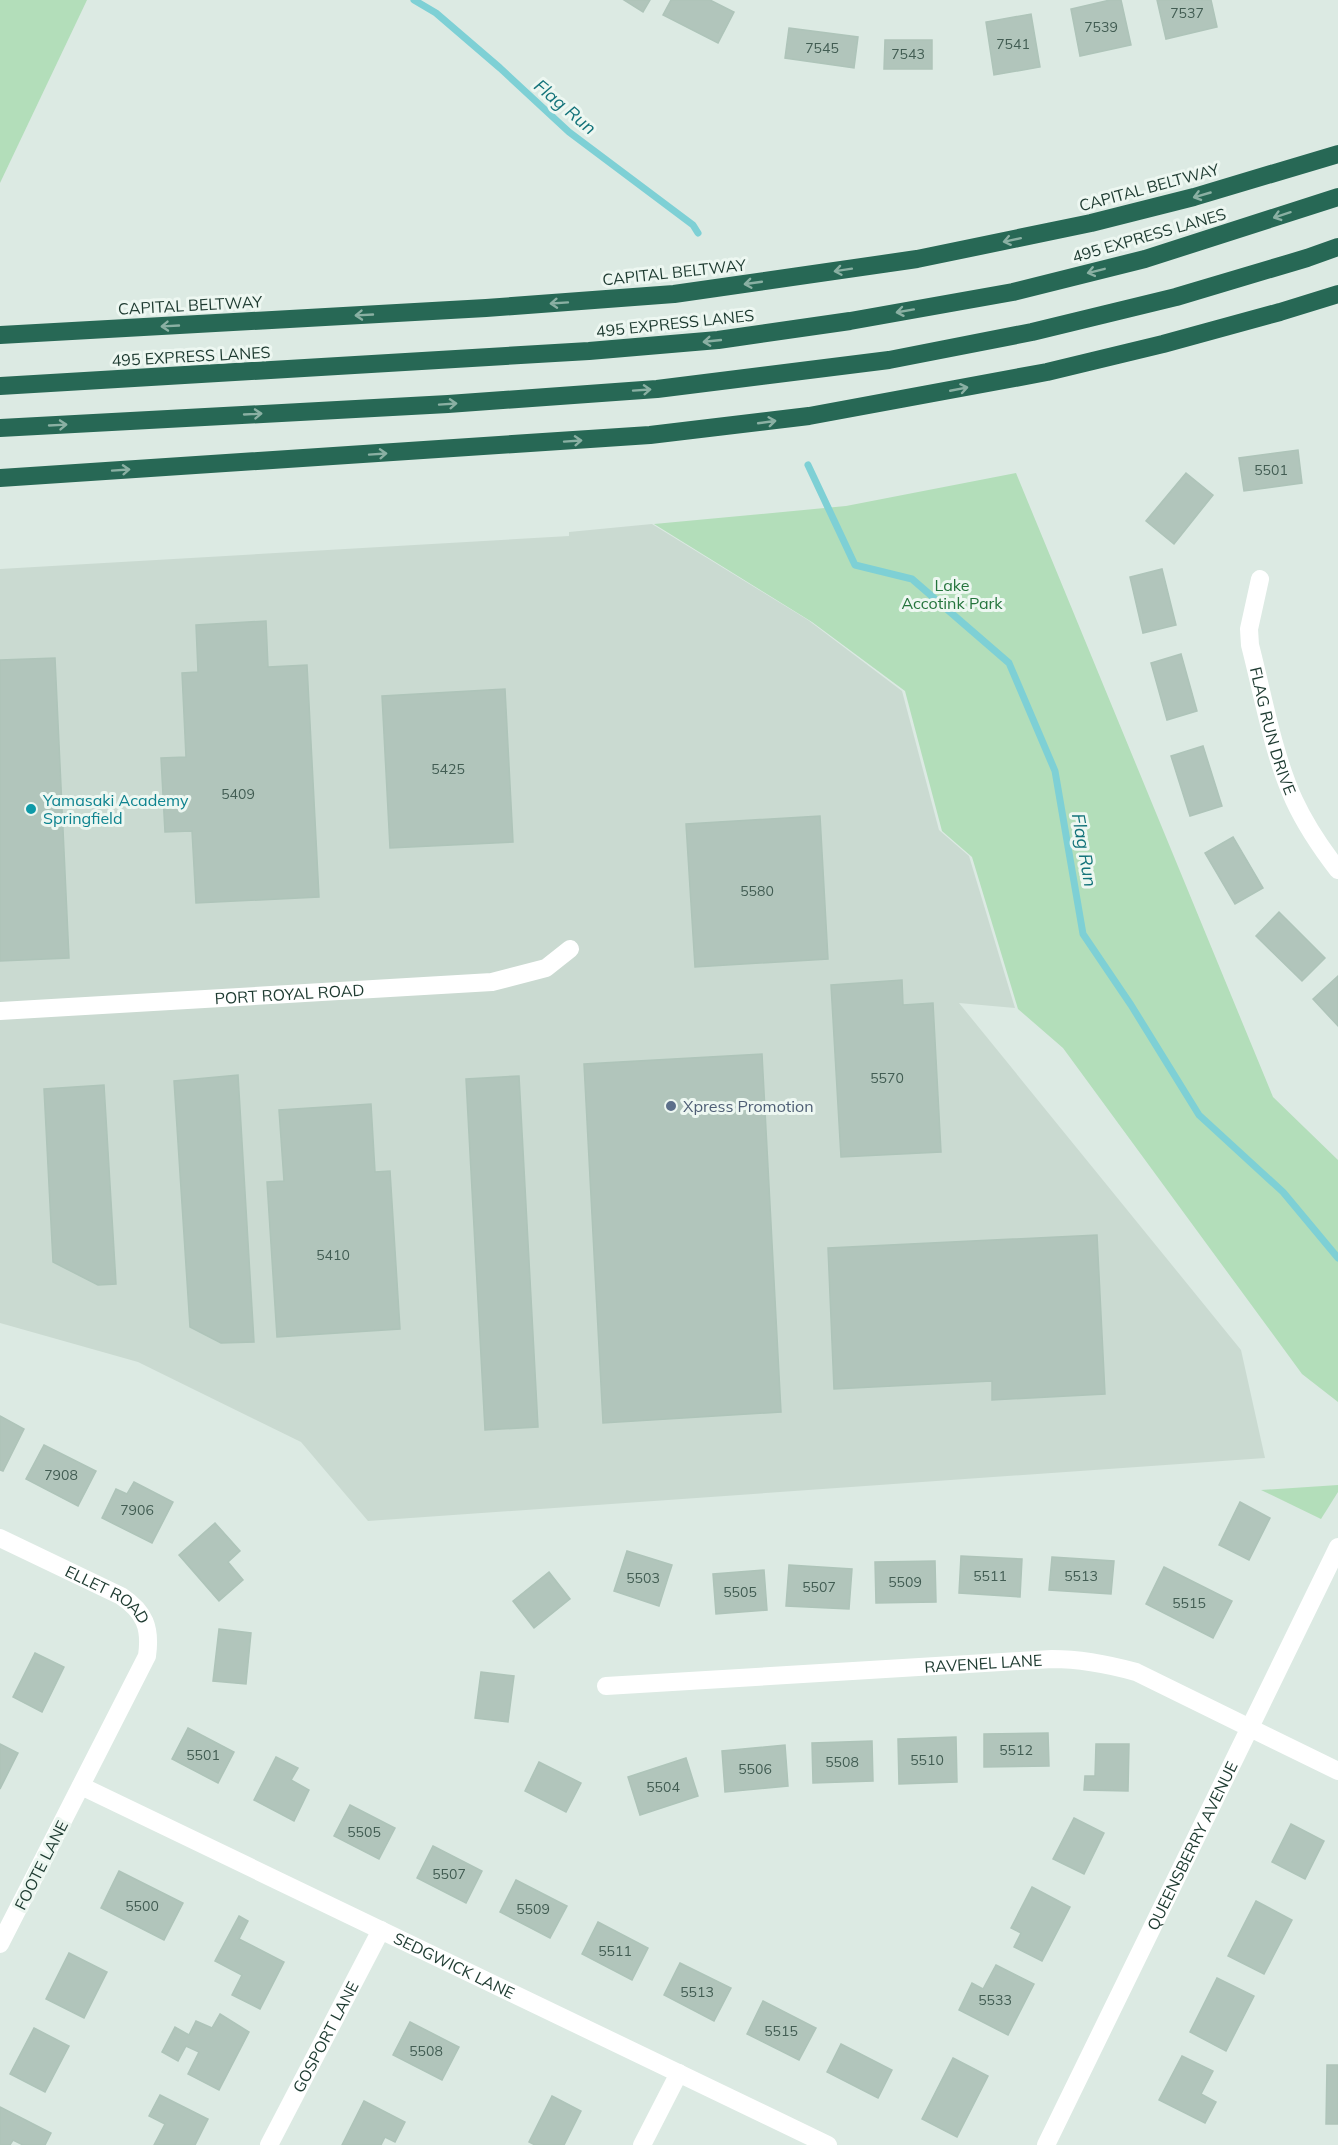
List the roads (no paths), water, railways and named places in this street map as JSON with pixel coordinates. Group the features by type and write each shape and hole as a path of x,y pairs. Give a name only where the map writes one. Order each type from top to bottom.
{"highway":[{"name":"CAPITAL BELTWAY","path":"0,335 474,309 674,294 917,259 1090,224 1194,197 1338,154"},
{"name":"495 EXPRESS LANES","path":"0,386 589,351 718,340 839,323 1013,292 1145,260 1338,197"},
{"path":"0,428 448,404 645,390 889,360 1032,332 1176,297 1338,247"},
{"path":"0,477 615,438 745,425 926,396 1094,361 1248,321 1338,294"}],"street":[{"name":"FLAG RUN DRIVE","path":"1260,579 1249,629 1250,645 1282,770 1305,823 1338,870"},
{"name":"PORT ROYAL ROAD","path":"0,1011 492,982 546,968 570,949"},
{"name":"ELLET ROAD","path":"0,1538 121,1596 132,1603 142,1615 148,1629 147,1656 81,1786"},
{"name":"QUEENSBERRY AVENUE","path":"1046,2145 1338,1547"},
{"name":"RAVENEL LANE","path":"606,1686 1076,1659 1104,1663 1136,1672 1338,1771"},
{"name":"SEDGWICK LANE","path":"81,1786 828,2145"},
{"name":"FOOTE LANE","path":"0,1944 81,1786"},
{"name":"GOSPORT LANE","path":"269,2145 381,1930"},
{"path":"642,2145 679,2073"}],"waterway":[{"name":"Flag Run","path":"414,0 436,13 569,132 693,225 698,233"},
{"name":"Flag Run","path":"808,465 855,565 912,579 1009,663 1055,771 1083,934 1131,1005 1199,1115 1283,1192 1338,1258"}],"place":[{"name":"Yamasaki Academy Springfield","path":"31,809"},
{"name":"Xpress Promotion","path":"671,1106"}],"park label":[{"name":"Lake Accotink Park","path":"952,594"}]}
